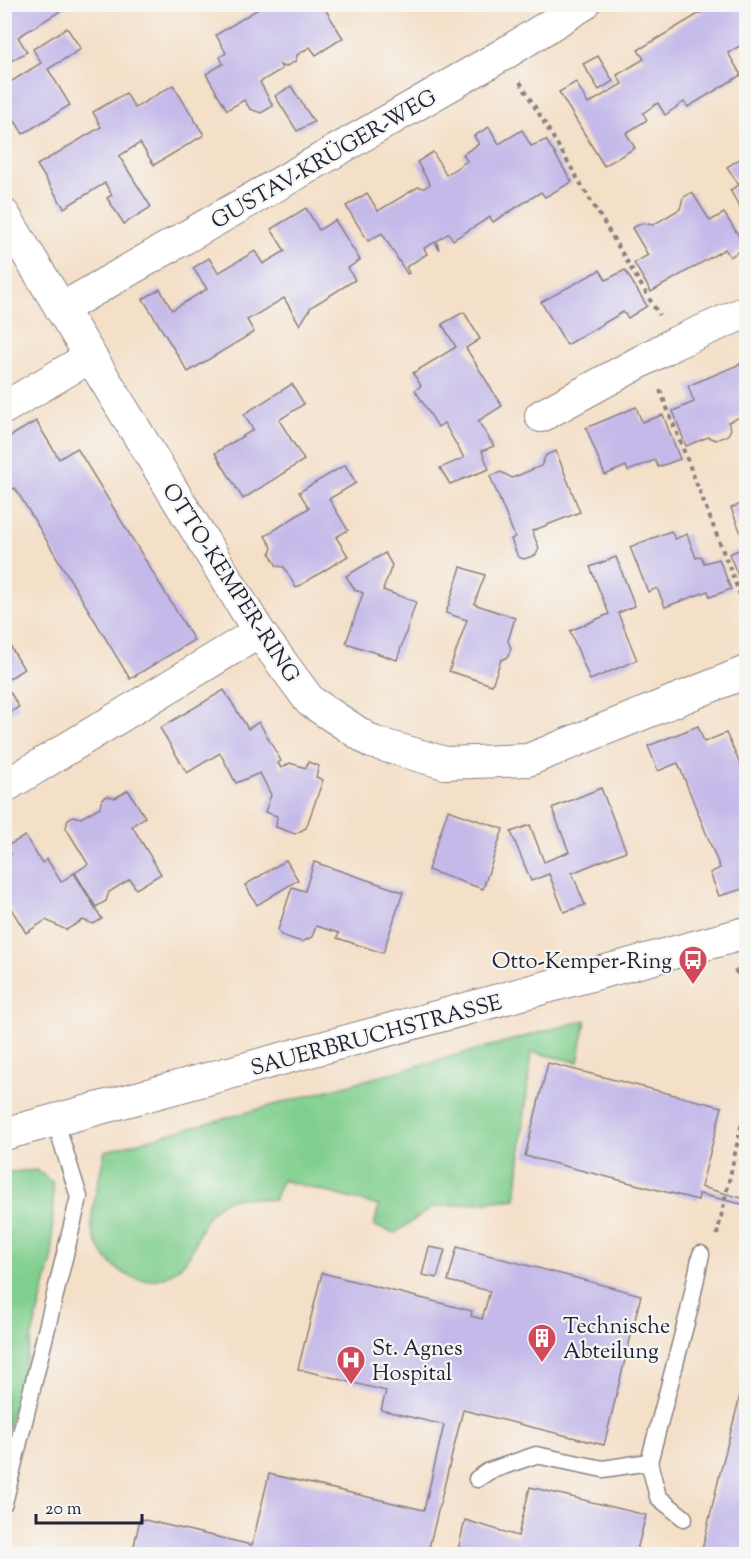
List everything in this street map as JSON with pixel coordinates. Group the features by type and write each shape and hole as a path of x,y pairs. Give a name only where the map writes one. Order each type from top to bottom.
{"street":[{"name":"GUSTAV-KRÜGER-WEG","path":"61,309 483,66 584,4"},
{"name":"OTTO-KEMPER-RING","path":"4,215 259,632 310,701 372,742 445,763 528,760 747,672"},
{"path":"541,416 675,343 747,312"},
{"path":"4,408 90,357"},
{"path":"4,788 259,632"},
{"name":"SAUERBRUCHSTRASSE","path":"4,1134 747,933"}],"lane":[{"path":"4,1503 79,1197 55,1120"},
{"path":"684,1518 658,1497 649,1462 689,1311 708,1250"},
{"path":"477,1479 489,1472 536,1455 603,1469 649,1462"}],"path":[{"path":"732,968 747,987"},
{"path":"708,1250 745,1123 747,1104"}],"green space":[{"path":"586,1020 578,1062 531,1052 516,1199 433,1207 395,1233 374,1226 379,1206 282,1180 274,1200 239,1198 220,1204 206,1219 184,1262 163,1278 150,1280 136,1279 124,1273 103,1254 96,1242 92,1228 92,1212 105,1151"},
{"path":"37,1170 53,1183 52,1259 5,1440 5,1184 9,1172"}],"building":[{"path":"4,4 72,4 18,37 27,52 4,65"},
{"path":"266,4 322,4 343,38 316,55 310,47 297,55 296,61 285,67 280,65 282,69 260,82 273,106 261,113 250,109 244,100 227,110 206,74 223,64 220,57 226,53 216,35"},
{"path":"697,4 746,4 746,42 728,53 741,75 688,107 684,102 665,115 658,103 643,113 647,120 626,133 635,148 604,166 559,92 576,82 588,104 622,84 617,75 644,59 638,50 702,12"},
{"path":"67,28 81,49 48,69 70,105 23,134 4,103 4,86 41,63 33,49"},
{"path":"598,56 613,81 599,90 583,64"},
{"path":"173,85 204,135 154,165 140,143 119,156 151,207 124,224 107,198 112,195 105,183 64,208 37,165 101,127 93,112 126,93 135,108"},
{"path":"291,86 314,122 297,131 275,96"},
{"path":"489,127 499,144 522,130 531,146 546,140 572,182 545,197 541,192 493,222 490,217 453,240 449,233 437,241 439,250 435,242 424,248 427,254 406,267 409,273 407,274 382,233 368,241 346,206 367,193 378,211 418,187 424,188 430,184 417,162 433,152 446,175 467,161 463,154 479,144 474,136"},
{"path":"746,155 746,218 730,190 739,185 727,167"},
{"path":"692,192 710,221 724,213 746,247 730,257 725,249 651,292 634,263 648,255 632,228 642,223 653,225 680,209 683,198"},
{"path":"306,208 319,230 335,220 360,260 348,268 355,280 311,307 300,325 284,298 247,320 254,332 188,372 143,299 160,289 172,310 207,289 193,268 209,258 218,273 255,251 263,264 285,251 271,229"},
{"path":"600,270 606,280 625,270 647,306 628,318 623,312 567,345 541,302"},
{"path":"464,312 480,339 466,348 502,406 478,421 494,446 482,451 489,469 450,484 440,468 464,458 444,423 438,427 415,390 421,386 413,373 456,347 442,324"},
{"path":"740,364 746,381 746,415 728,422 731,429 728,435 716,440 708,437 686,446 673,411 694,402 688,386"},
{"path":"292,384 304,404 279,420 304,460 243,499 215,453 253,430 244,414"},
{"path":"636,407 642,422 663,415 680,459 658,467 655,460 628,471 626,466 605,475 586,428"},
{"path":"36,421 59,459 77,448 194,640 130,679 15,488 4,494 4,440"},
{"path":"556,451 580,512 532,531 539,548 536,555 524,559 518,557 511,539 515,537 490,476 501,472 512,478 541,466 546,455"},
{"path":"345,465 356,483 329,499 348,530 336,537 348,556 296,588 284,567 277,566 270,554 272,547 265,536 309,508 299,492"},
{"path":"746,502 746,546 731,508"},
{"path":"671,531 675,539 687,534 696,558 701,556 704,563 719,559 731,589 710,597 708,591 665,607 657,588 648,592 630,547"},
{"path":"746,547 746,589 744,590 729,554"},
{"path":"385,553 392,565 383,590 416,602 397,660 346,643 363,593 355,590 346,576"},
{"path":"616,557 635,606 618,613 637,660 590,680 570,631 609,614 590,567"},
{"path":"461,567 485,575 474,604 515,618 508,641 511,648 508,657 501,660 492,685 449,671 467,620 446,613"},
{"path":"4,636 24,669 4,682"},
{"path":"4,682 19,707 4,716"},
{"path":"224,690 248,729 259,722 281,761 278,763 281,768 290,763 306,768 308,762 319,766 316,777 323,780 306,828 295,834 276,827 277,816 265,812 271,795 260,773 236,783 220,753 187,773 160,728"},
{"path":"698,726 704,742 726,733 746,777 746,888 719,896 710,873 720,868 678,763 658,771 648,746"},
{"path":"601,788 626,851 572,873 585,905 564,912 549,874 531,881 511,832 530,825 544,862 569,852 552,808"},
{"path":"128,790 145,817 132,826 161,874 136,889 130,879 109,892 106,901 96,907 75,873 88,864 66,828 68,819 73,816 81,818 100,807 102,799 107,796 115,798"},
{"path":"448,810 503,829 483,889 428,870"},
{"path":"25,836 42,863 47,859 61,882 74,873 102,919 93,924 83,920 66,930 46,920 26,933 4,897 4,858 11,854 7,846"},
{"path":"286,860 298,880 257,905 245,885"},
{"path":"314,862 403,892 383,953 337,938 339,933 316,926 312,937 302,942 281,935 278,930 292,887 305,891"},
{"path":"548,1063 722,1107 701,1187 746,1199 746,1205 699,1194 698,1200 525,1156"},
{"path":"429,1247 445,1250 437,1278 422,1275"},
{"path":"457,1247 641,1295 604,1445 463,1410 428,1552 435,1554 132,1554 140,1519 252,1545 269,1474 424,1510 444,1425 381,1410 386,1391 298,1369 322,1273 472,1311 471,1316 482,1319 490,1291 448,1281"},
{"path":"746,1373 746,1554 701,1554 721,1469"},
{"path":"530,1487 646,1515 636,1554 457,1554 465,1520 518,1536"}],"place":[{"name":"Otto-Kemper-Ring","path":"693,986"},
{"name":"Technische Abteilung","path":"542,1364"},
{"name":"St. Agnes Hospital","path":"351,1386"}]}
